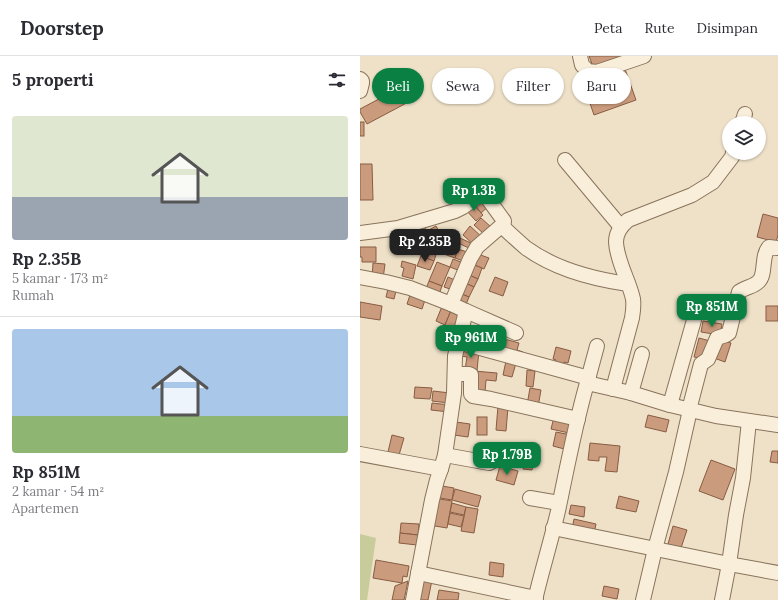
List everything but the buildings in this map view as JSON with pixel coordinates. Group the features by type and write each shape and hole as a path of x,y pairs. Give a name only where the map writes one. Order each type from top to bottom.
{"street":[{"path":"580,56 582,65 588,71 597,72 644,56"},
{"path":"360,79 362,81 360,91"},
{"path":"565,160 621,227"},
{"path":"614,389 633,312 633,301 616,241 621,227 628,220 692,195 713,182 730,160"},
{"path":"360,233 398,228 455,211 480,195 486,196 504,220 503,227"},
{"path":"451,304 470,259 477,247 500,227 503,227"},
{"path":"503,227 517,241 542,258 560,267 590,276 628,284"},
{"path":"643,600 655,548 676,472 689,410 701,364 708,359 717,338 729,333 739,292 742,289 760,281 766,252 770,247 778,248"},
{"path":"360,277 410,288 451,304 516,333"},
{"path":"413,600 432,500 445,455 454,393 455,356 466,311"},
{"path":"670,405 694,320"},
{"path":"458,342 689,410 716,416 778,425"},
{"path":"418,573 536,599 578,418 597,346"},
{"path":"631,393 642,354"},
{"path":"455,374 470,374 472,396 578,418"},
{"path":"722,600 743,478 749,421"},
{"path":"360,454 441,470"},
{"path":"445,455 489,463 495,456"},
{"path":"530,498 559,503"},
{"path":"553,528 778,573"}],"green space":[{"path":"360,534 376,538 367,600 360,600"}]}
